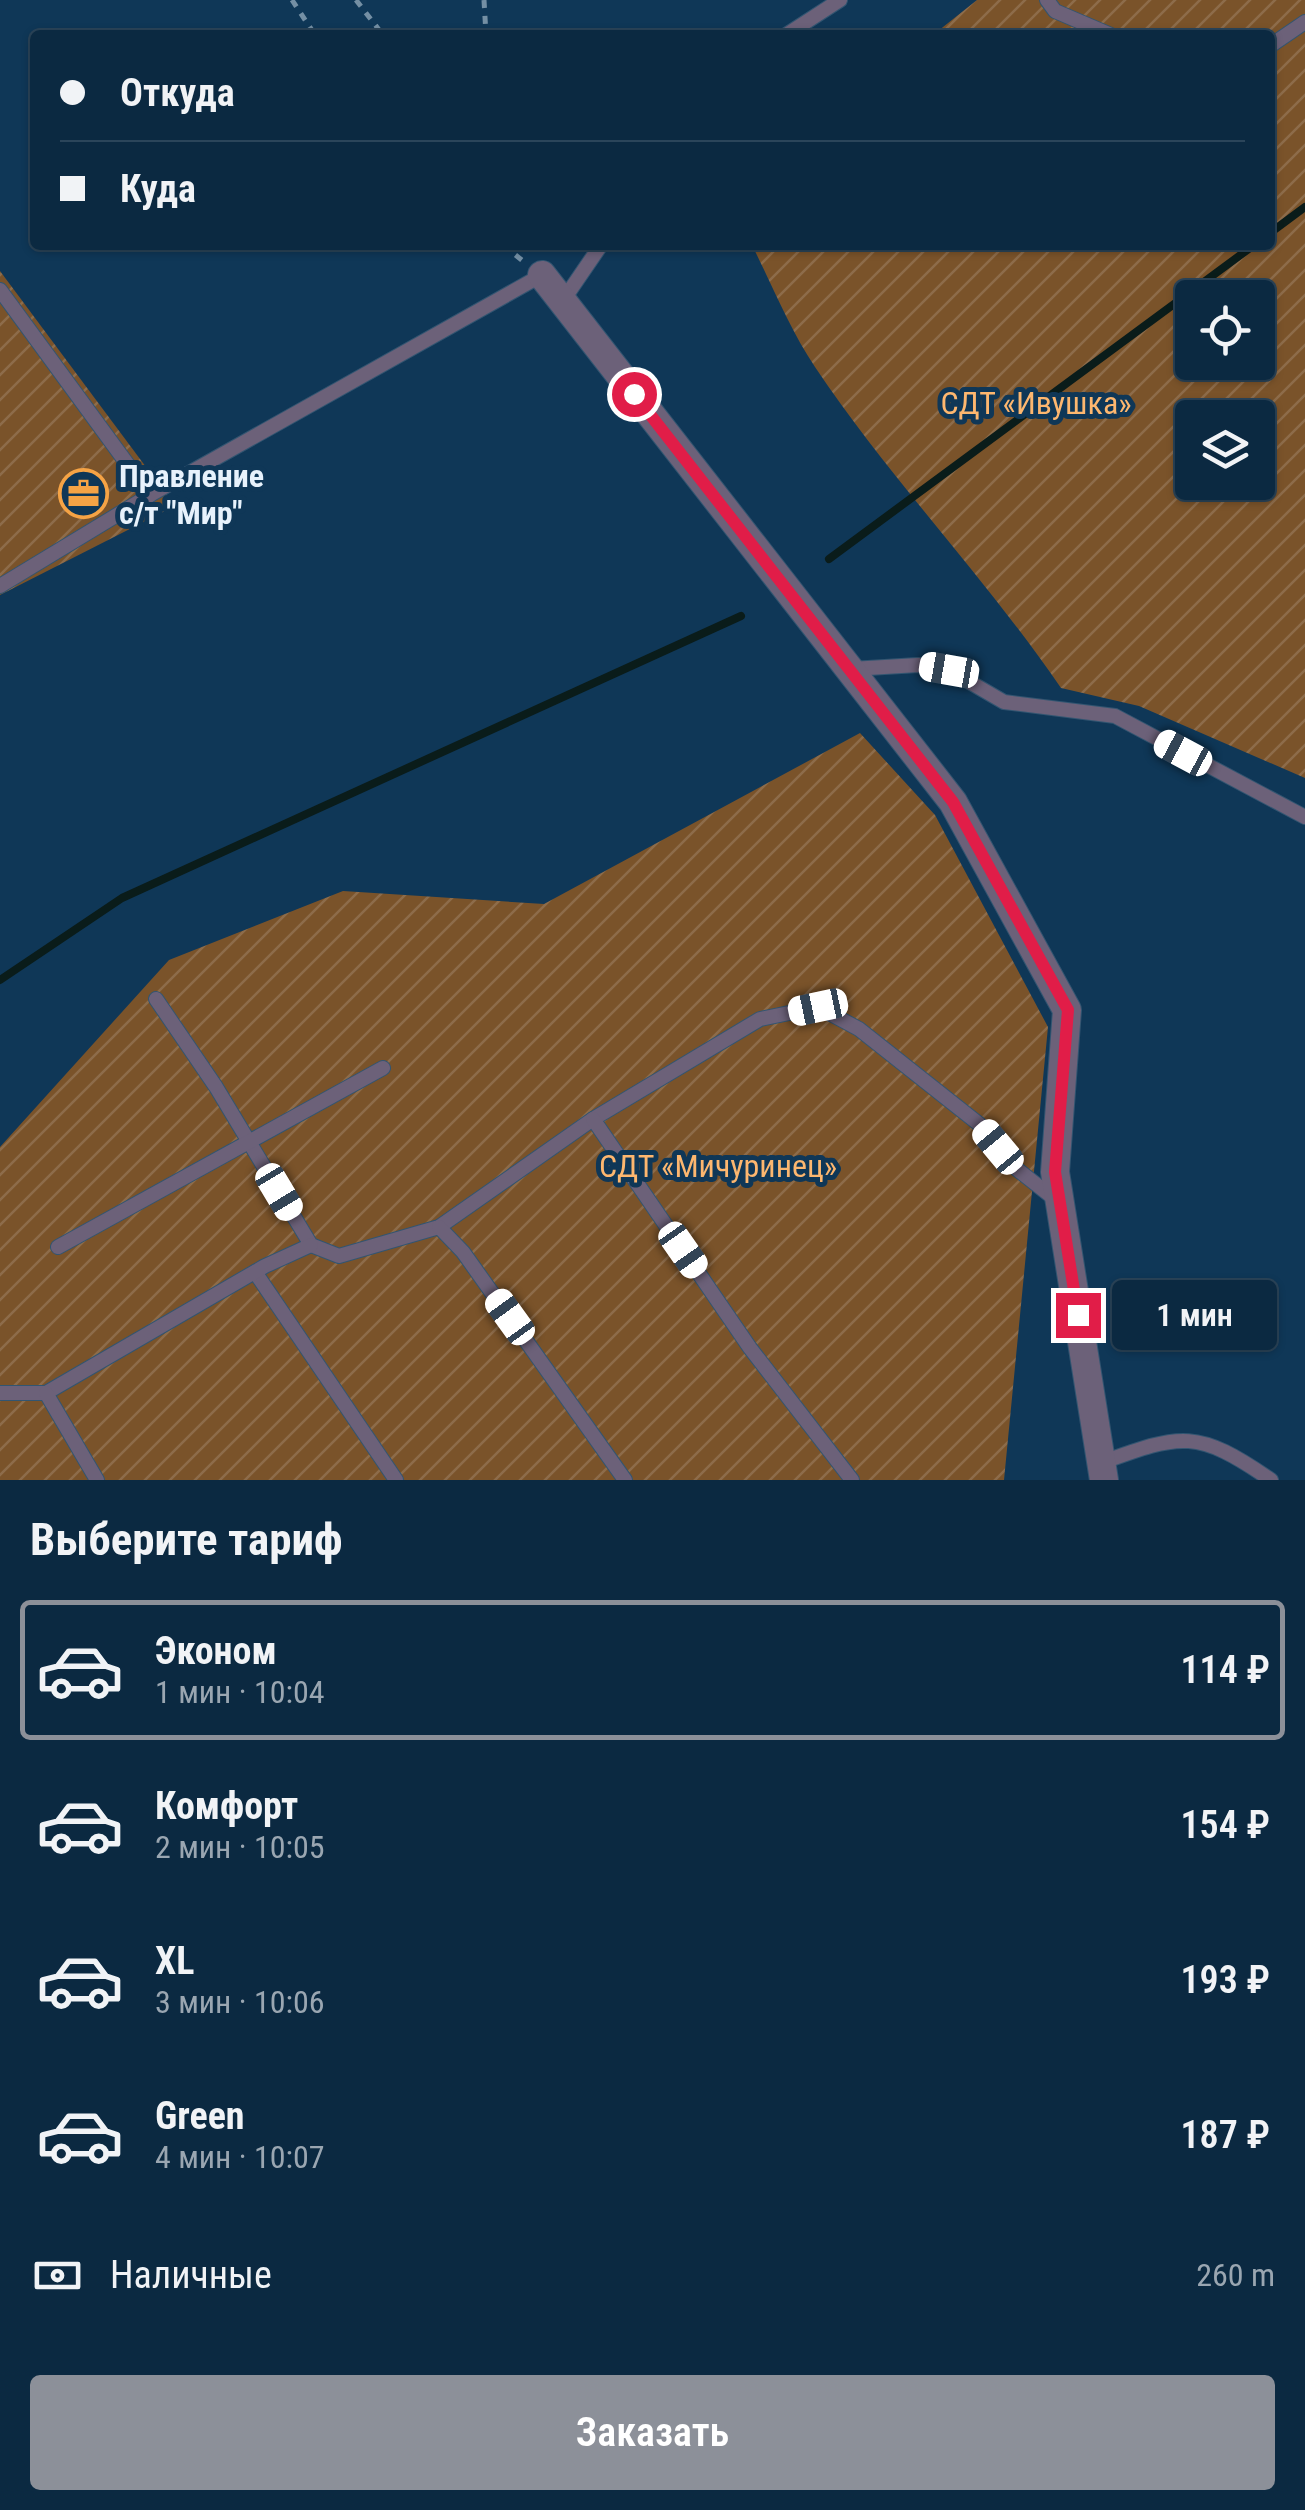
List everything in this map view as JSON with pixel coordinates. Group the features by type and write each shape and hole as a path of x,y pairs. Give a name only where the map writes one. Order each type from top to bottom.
{"street":[{"path":"542,275 953,802 1068,1010 1055,1172 1102,1472"}],"lane":[{"path":"794,30 840,0"},
{"path":"1047,0 1054,11 1099,30"},
{"path":"1275,43 1305,22"},
{"path":"562,302 598,250"},
{"path":"0,586 150,496 542,275"},
{"path":"0,290 150,496"},
{"path":"850,670 918,665 949,670 1004,702 1115,716 1305,817"},
{"path":"156,1000 248,1140 310,1245 339,1256 363,1253 439,1226 593,1118 760,1019 818,1007 859,1029 979,1124 1018,1170 1060,1204"},
{"path":"58,1248 383,1068"},
{"path":"593,1118 750,1348 852,1480"},
{"path":"439,1226 463,1252 625,1480"},
{"path":"0,1393 46,1394 255,1272 310,1245"},
{"path":"255,1272 396,1480"},
{"path":"46,1394 97,1480"},
{"path":"1102,1472 1160,1442 1196,1439 1271,1480"}],"path":[{"path":"292,0 312,30"},
{"path":"356,0 379,30"},
{"path":"484,0 486,30"}],"green space":[{"name":"СДТ «Ивушка»","path":"977,0 1305,0 1305,778 1139,706 1061,688 874,449 815,367 754,250 1275,250 1275,30 939,30"},
{"path":"0,271 175,506 0,595"},
{"name":"СДТ «Мичуринец»","path":"860,733 935,815 1048,1027 1004,1480 0,1480 0,1147 169,960 343,891 544,904"}],"building":[{"name":"Правление с/т \"Мир\"","path":"93,476 104,496 74,512 63,492"}],"waterway":[{"path":"1275,229 1305,207"},
{"path":"829,559 1247,250"},
{"path":"0,980 122,898 741,616"}],"place":[{"name":"Правление с/т \"Мир\"","path":"84,494"}],"route":[{"path":"634,394 953,802 1068,1010 1055,1172 1078,1315"}]}
